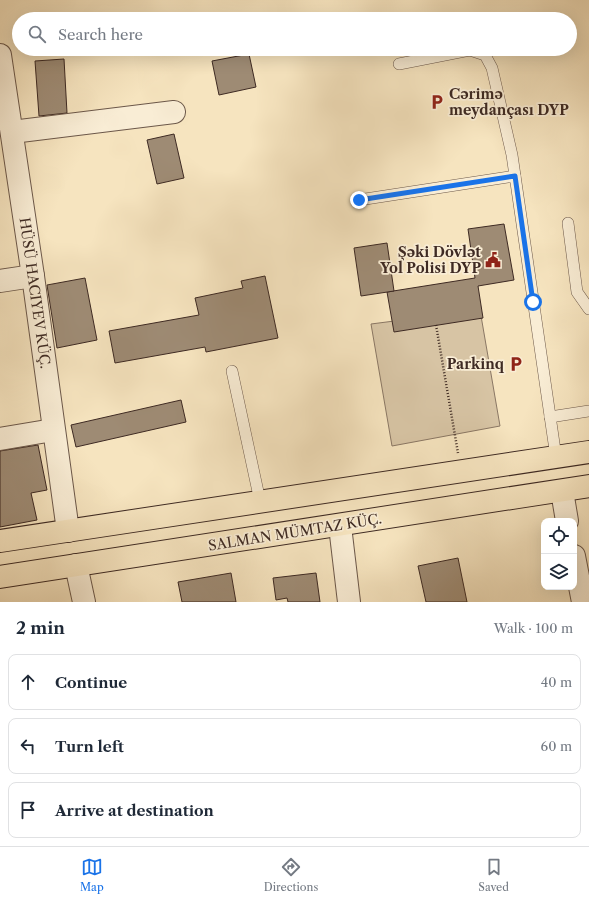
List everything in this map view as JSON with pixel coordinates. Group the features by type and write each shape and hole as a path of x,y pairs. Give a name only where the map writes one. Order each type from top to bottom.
{"highway":[{"path":"0,541 589,452"},
{"path":"556,457 562,491"},
{"name":"SALMAN MÜMTAZ KÜÇ.","path":"0,577 340,526 589,486"},
{"path":"109,525 114,559"}],"street":[{"path":"0,55 4,101 12,132 68,531"},
{"path":"12,132 174,112"},
{"path":"0,281 33,276"},
{"path":"0,439 54,430"},
{"path":"562,491 566,518"},
{"path":"340,526 349,602"},
{"path":"76,565 84,602"},
{"path":"577,571 583,602"}],"lane":[{"path":"399,64 440,56"},
{"path":"486,56 492,68 515,176 556,457"},
{"path":"359,200 515,176"},
{"path":"568,223 577,292 589,309"},
{"path":"232,371 260,501"},
{"path":"550,417 589,411"}],"path":[{"path":"436,325 461,471"}],"shaded area":[{"path":"480,310 500,426 392,446 371,324"}],"building":[{"path":"238,56 249,56 256,87 219,95 212,61"},
{"path":"64,59 67,113 39,116 35,61"},
{"path":"174,134 184,178 157,184 147,140"},
{"path":"504,224 514,280 478,286 483,318 394,332 387,292 475,278 468,229"},
{"path":"387,243 394,291 361,296 354,248"},
{"path":"265,276 278,338 206,352 205,347 115,363 109,331 199,315 195,298 243,288 241,281"},
{"path":"85,278 97,340 57,348 47,285"},
{"path":"181,400 186,422 76,447 71,425"},
{"path":"38,445 47,490 31,493 37,520 0,527 0,451"},
{"path":"458,558 467,602 426,602 418,566"},
{"path":"231,573 236,602 182,602 178,582"},
{"path":"316,573 320,602 288,602 287,598 276,600 273,578"}],"place":[{"name":"Cərimə meydançası DYP","path":"437,102"},
{"name":"Şəki Dövlət Yol Polisi DYP","path":"493,260"},
{"name":"Parkinq","path":"516,364"}],"route":[{"path":"359,200 515,176 533,302"}]}
